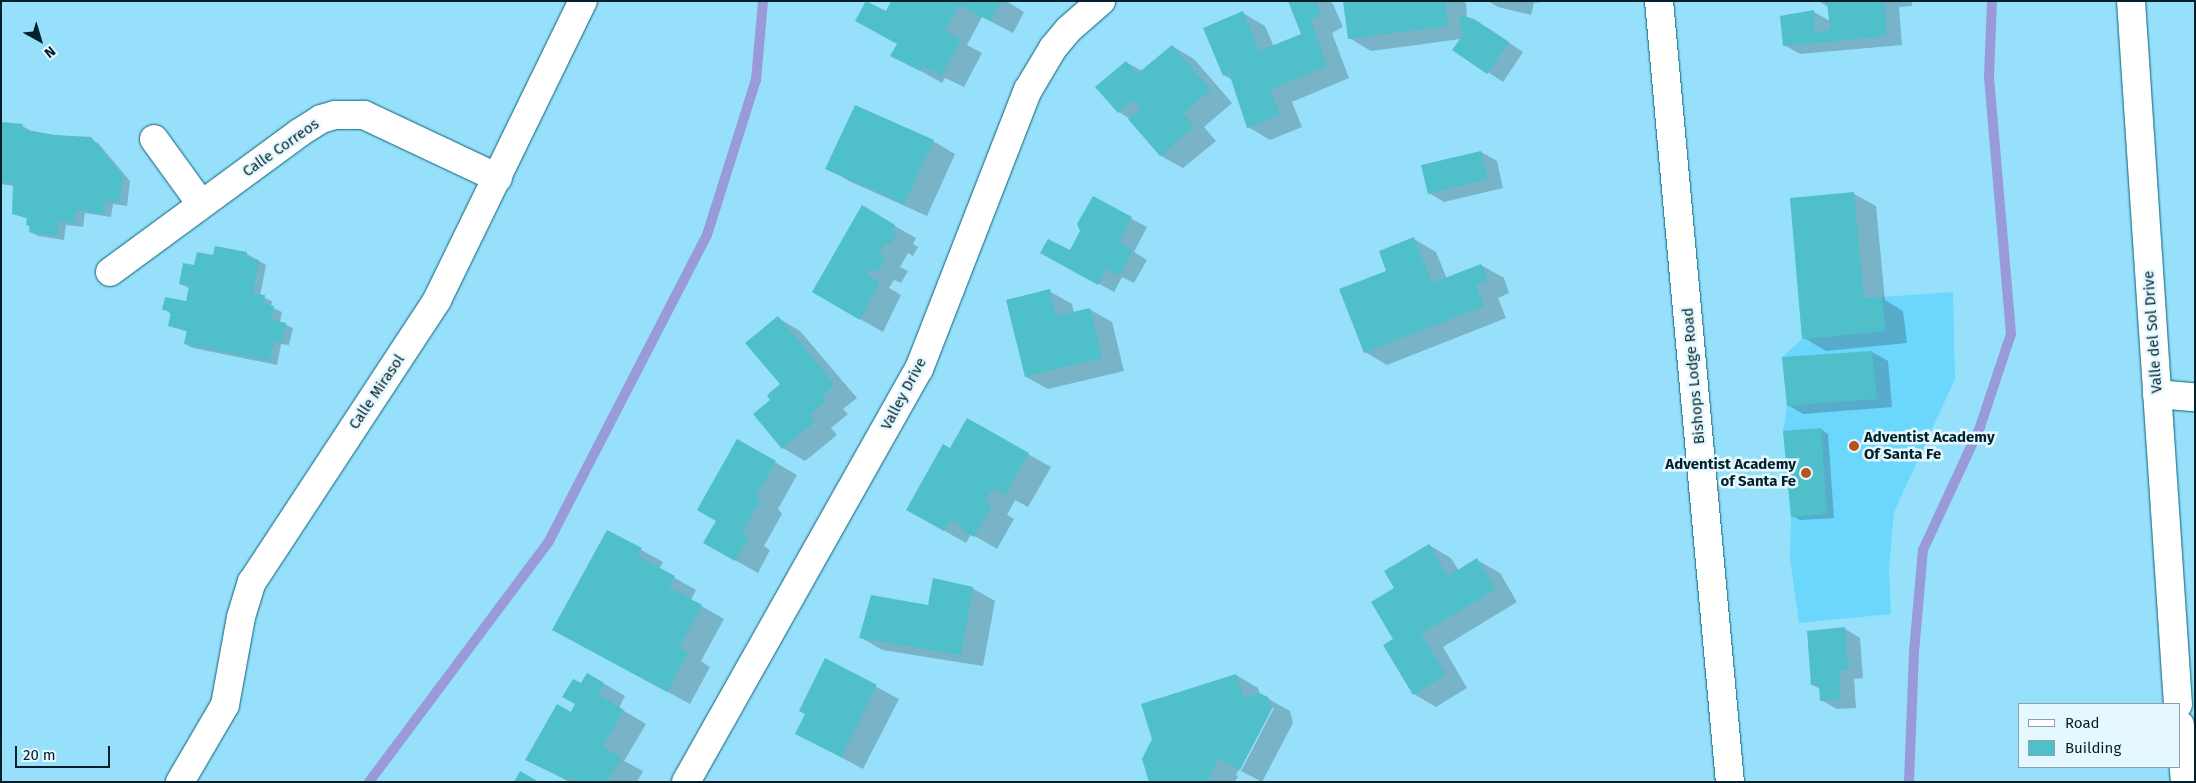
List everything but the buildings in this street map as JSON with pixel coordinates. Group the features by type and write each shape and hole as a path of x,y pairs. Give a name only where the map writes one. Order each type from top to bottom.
{"street":[{"name":"Calle Mirasol","path":"180,782 225,705 241,617 252,582 421,328 452,272 583,1"},
{"name":"Valley Drive","path":"686,782 919,369 1028,90 1053,48 1075,23 1101,1"},
{"name":"Bishops Lodge Road","path":"1659,1 1730,782"},
{"name":"Valle del Sol Drive","path":"2131,1 2157,394 2184,668 2178,703"},
{"name":"Calle Correos","path":"110,272 310,125 321,119 349,114 364,115 498,178"},
{"path":"154,139 202,204"},
{"path":"2157,394 2195,397"},
{"path":"2181,736 2185,782"}],"shaded area":[{"name":"Adventist Academy Of Santa Fe","path":"1953,292 1955,379 1894,512 1889,568 1891,614 1799,623 1790,559 1791,517 1783,431 1787,406 1782,357 1802,339 1885,331 1882,297"}],"waterway":[{"path":"369,782 549,541 707,235 756,80 763,1"},
{"path":"1909,782 1914,652 1923,550 1980,427 2011,334 1989,76 1992,1"}],"place":[{"name":"Adventist Academy Of Santa Fe","path":"1854,446"},
{"name":"Adventist Academy of Santa Fe","path":"1806,473"}]}
